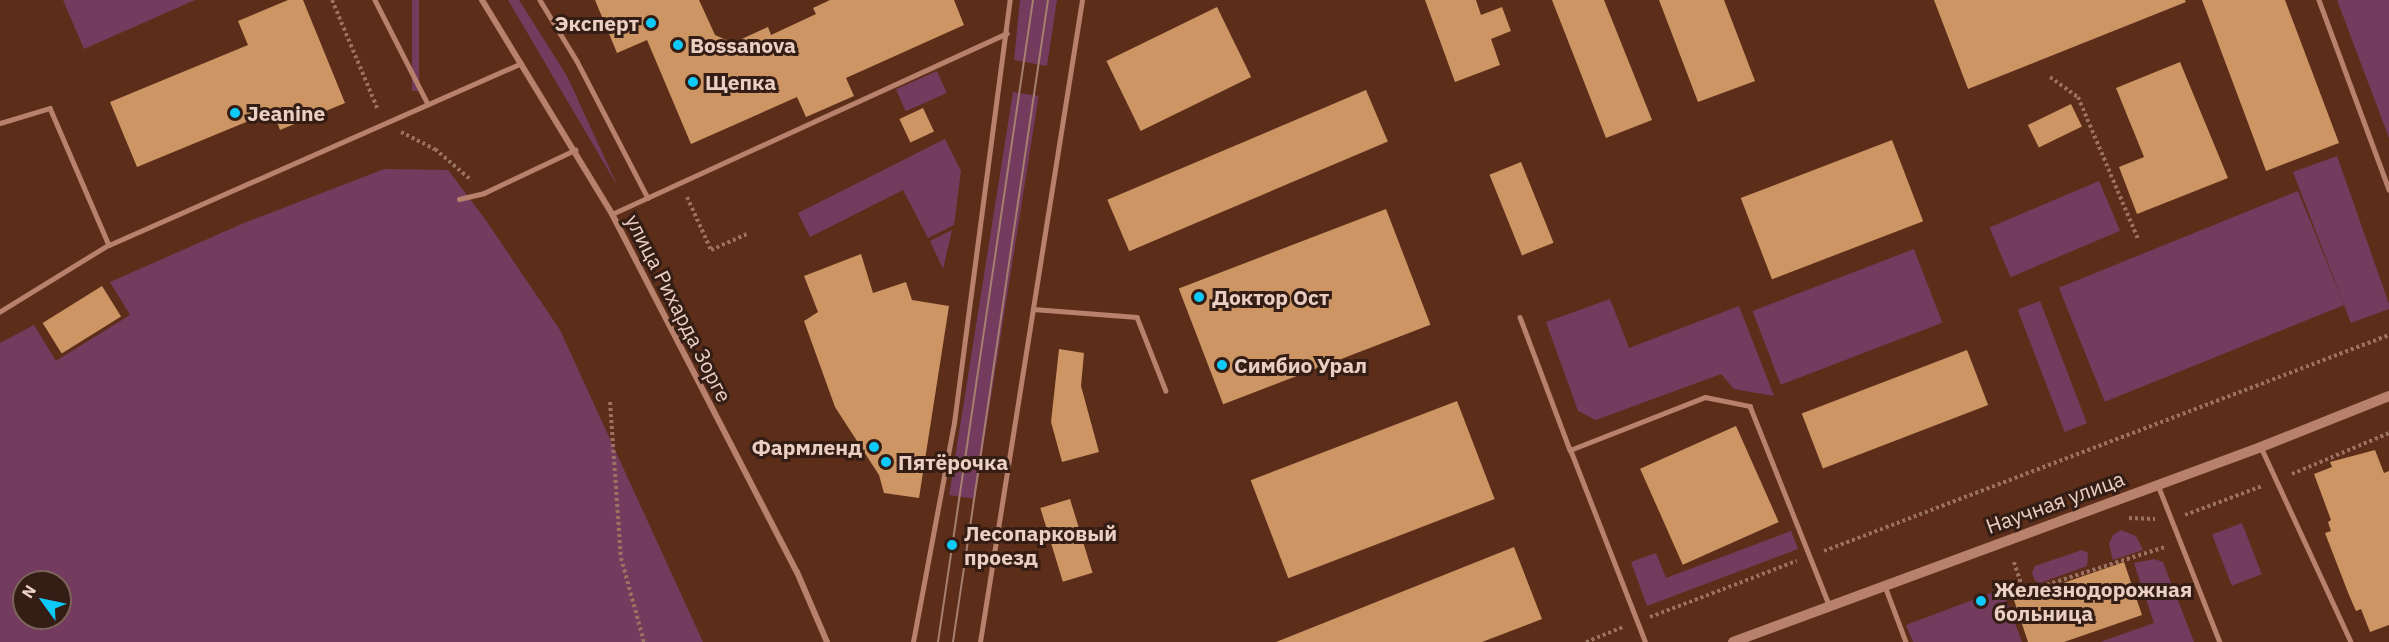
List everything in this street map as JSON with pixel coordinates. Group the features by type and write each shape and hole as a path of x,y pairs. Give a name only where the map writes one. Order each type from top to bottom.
{"street":[{"name":"улица Рихарда Зорге","path":"482,0 612,214 797,572 827,642"},
{"name":"Научная улица","path":"1733,642 2261,447 2389,396"}],"lane":[{"path":"375,0 428,104"},
{"path":"540,0 577,61 648,198"},
{"path":"913,642 954,423 1010,0"},
{"path":"980,642 1082,0"},
{"path":"2319,0 2389,189"},
{"path":"612,214 1007,33"},
{"path":"0,312 109,245 521,63"},
{"path":"0,123 50,108 109,245"},
{"path":"459,200 484,193 575,150"},
{"path":"1033,309 1137,317 1166,391"},
{"path":"1520,317 1645,642"},
{"path":"1570,450 1705,397 1750,406 1830,607"},
{"path":"2261,447 2351,642"},
{"path":"2158,485 2220,642"},
{"path":"1886,586 1906,642"}],"path":[{"path":"332,0 383,124 435,149 484,193"},
{"path":"2050,77 2078,98 2138,239"},
{"path":"680,183 711,250 747,234"},
{"path":"1586,642 2389,334"},
{"path":"610,402 621,558 644,642"},
{"path":"2014,562 2024,592 2180,542"}],"shaded area":[{"path":"63,0 195,0 84,49"},
{"path":"412,0 419,0 419,91 412,91"},
{"path":"508,0 519,0 567,76 618,187"},
{"path":"1020,0 1057,0 1047,66 1014,60"},
{"path":"2337,0 2389,0 2389,138"},
{"path":"937,71 947,93 906,111 896,89"},
{"path":"1013,92 1039,96 975,499 949,495"},
{"path":"945,139 961,171 954,225 928,238 903,190 810,237 798,213"},
{"path":"2337,156 2389,304 2389,309 2351,323 2293,172"},
{"path":"384,169 448,170 485,219 560,330 703,642 0,642 0,343 34,325 56,361 130,315 110,282 244,223"},
{"path":"2099,181 2120,231 2011,277 1989,227"},
{"path":"2298,191 2344,305 2105,402 2059,288"},
{"path":"952,230 943,269 930,241"},
{"path":"1914,249 1942,323 1781,385 1752,311"},
{"path":"1610,299 1629,348 1739,306 1774,396 1734,389 1721,374 1596,420 1578,411 1546,322"},
{"path":"2040,301 2087,423 2065,432 2018,310"},
{"path":"2242,523 2262,574 2232,586 2212,534"},
{"path":"2121,530 2136,536 2143,550 2113,560 2109,544 2113,535"},
{"path":"1791,531 1798,549 1647,606 1631,562 1656,553 1666,578"},
{"path":"2082,550 2088,553 2087,566 2040,583 2035,581 2032,573 2035,566"},
{"path":"2154,559 2163,562 2194,642 2100,642 2154,623 2134,563"},
{"name":"Железнодорожная больница","path":"2002,589 2022,642 1913,642 1906,625"}],"building":[{"path":"288,0 303,0 345,103 280,130 273,111 137,167 110,102 248,45 238,21"},
{"path":"595,0 699,0 715,35 733,43 768,27 771,35 816,14 813,8 830,0 954,0 964,25 846,78 854,96 806,117 797,97 691,144 647,40 617,53"},
{"path":"1425,0 1476,0 1481,15 1502,7 1511,31 1491,39 1500,65 1455,82"},
{"path":"1552,0 1604,0 1652,120 1606,138"},
{"path":"1659,0 1724,0 1755,81 1698,102"},
{"path":"1934,0 2185,0 2186,2 1968,89"},
{"path":"2202,0 2285,0 2339,143 2266,171"},
{"path":"1217,7 1251,77 1141,131 1106,61"},
{"path":"2180,62 2228,178 2137,214 2119,167 2144,157 2116,88"},
{"path":"1366,90 1388,142 1129,251 1107,200"},
{"path":"2071,104 2082,126 2039,148 2028,125"},
{"path":"923,108 934,132 910,143 899,119"},
{"path":"1892,140 1923,221 1772,279 1741,198"},
{"path":"1521,162 1554,243 1522,255 1489,175"},
{"path":"1386,209 1430,325 1223,404 1179,289"},
{"path":"861,254 873,293 906,282 912,300 949,306 919,498 884,493 879,475 835,407 804,321 818,312 804,276"},
{"path":"102,286 121,317 62,354 43,323"},
{"path":"1059,349 1084,353 1081,386 1099,452 1062,462 1051,422"},
{"path":"1967,350 1988,405 1823,469 1802,413"},
{"path":"1457,401 1495,499 1288,578 1251,480"},
{"path":"1736,426 1779,522 1683,565 1640,469"},
{"path":"2375,450 2384,473 2389,471 2389,625 2370,632 2361,609 2356,611 2325,533 2331,531 2328,522 2331,520 2314,474 2332,467 2330,462"},
{"path":"1070,499 1093,573 1063,582 1040,508"},
{"path":"1514,547 1542,619 1482,642 1276,642"},
{"path":"2124,562 2142,615 2064,642 2028,642 2014,600"}],"tram line":[{"path":"938,642 1033,0"},
{"path":"953,642 1048,0"}],"place":[{"name":"Эксперт","path":"651,23"},
{"name":"Bossanova","path":"678,45"},
{"name":"Щепка","path":"693,82"},
{"name":"Jeanine","path":"235,113"},
{"name":"Доктор Ост","path":"1199,297"},
{"name":"Симбио Урал","path":"1222,365"},
{"name":"Фармленд","path":"874,447"},
{"name":"Пятёрочка","path":"886,462"},
{"name":"Лесопарковый проезд","path":"952,545"},
{"name":"Железнодорожная больница","path":"1981,601"}]}
